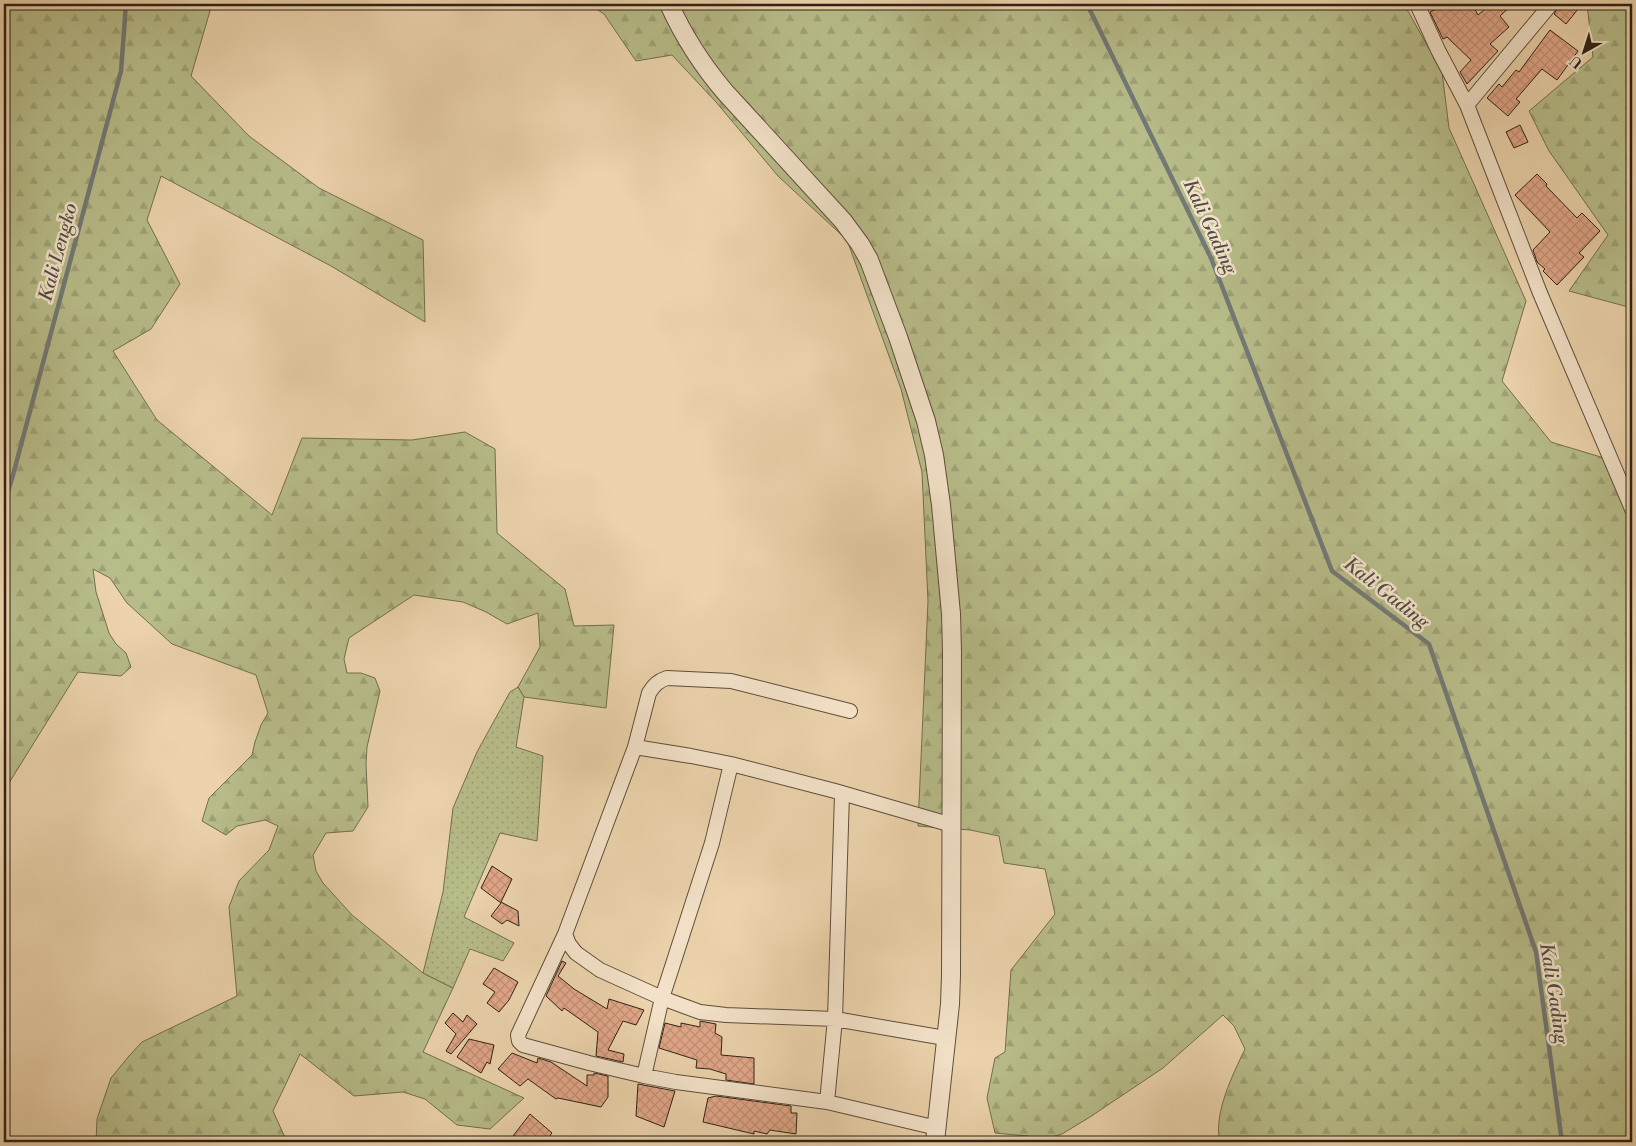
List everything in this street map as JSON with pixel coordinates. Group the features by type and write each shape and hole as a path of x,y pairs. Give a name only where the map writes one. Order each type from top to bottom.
{"street":[{"path":"1417,4 1438,50 1467,105 1540,292 1632,509"},
{"path":"1467,105 1550,4"},
{"path":"674,7 694,53 707,70 843,221 860,244 879,282 926,421 934,455 942,504 951,624 952,825 951,994 936,1135 827,1102 644,1076 589,1063 523,1044 519,1041 518,1035 565,934 635,748 649,694 654,686 667,678 731,681 850,711"},
{"path":"635,748 731,764 952,825"},
{"path":"644,1076 662,998 712,843 731,764"},
{"path":"827,1102 835,1019 842,794"},
{"path":"565,934 576,954 600,970 662,998 700,1012 726,1015 835,1019 945,1038"}],"green space":[{"path":"5,4 212,4 191,76 249,136 319,188 423,240 425,322 331,266 161,176 147,220 180,284 151,329 113,351 157,420 272,515 302,438 412,440 465,432 495,449 497,533 565,589 574,626 614,625 606,708 524,697 518,687 540,647 538,613 507,624 463,602 414,595 349,638 344,659 347,673 361,673 375,678 380,691 367,747 368,807 353,831 326,833 313,855 316,871 323,883 352,915 423,973 453,988 423,1052 524,1098 490,1129 457,1125 425,1099 403,1092 354,1096 300,1054 273,1111 287,1142 96,1142 97,1119 111,1078 142,1042 237,996 229,907 239,881 269,850 278,826 265,820 237,826 226,835 202,821 209,798 252,755 261,725 268,713 256,675 172,644 127,603 110,578 93,569 96,592 109,633 116,644 126,653 131,667 121,676 78,672 4,791"},
{"path":"589,4 1404,4 1442,72 1449,128 1526,301 1502,381 1551,442 1604,458 1632,523 1632,1142 1220,1142 1219,1119 1225,1094 1245,1049 1234,1026 1223,1015 1163,1068 1062,1134 1048,1138 995,1133 987,1098 995,1058 1005,1052 1011,970 1055,914 1045,869 1004,863 999,836 970,830 918,826 928,601 922,472 901,389 847,240 778,176 716,102 672,55 636,61 604,14"},
{"path":"1587,4 1632,4 1632,308 1569,291 1608,235 1549,151 1529,111 1593,57"},
{"path":"518,687 524,697 516,747 543,756 537,841 500,833 464,917 514,943 503,961 470,949 453,988 423,973 443,892 453,808 477,752 510,692"}],"building":[{"path":"1447,4 1472,4 1478,15 1491,4 1513,4 1500,16 1509,27 1490,44 1498,51 1467,84 1460,72 1471,60 1447,37 1443,39 1430,12"},
{"path":"1560,4 1582,4 1566,24 1554,14"},
{"path":"1550,30 1578,51 1557,80 1542,69 1516,99 1520,102 1508,116 1487,98 1499,84 1502,87 1516,70 1519,72"},
{"path":"1520,125 1528,142 1514,148 1506,132"},
{"path":"1537,174 1577,218 1582,213 1600,231 1579,253 1584,257 1557,285 1543,271 1545,269 1537,262 1533,250 1550,232 1515,195"},
{"path":"492,866 512,879 501,902 518,911 519,926 507,920 502,924 491,916 501,903 481,888"},
{"path":"562,961 566,963 558,976 574,989 607,1009 609,999 644,1010 636,1025 623,1021 608,1050 624,1054 623,1062 596,1056 598,1032 564,1008 562,1011 546,996"},
{"path":"494,968 518,982 509,1000 499,1012 487,1003 495,992 483,984"},
{"path":"453,1013 463,1022 467,1015 477,1024 451,1054 446,1051 456,1034 445,1023"},
{"path":"700,1021 716,1024 715,1033 722,1037 721,1055 754,1058 754,1084 726,1080 726,1074 710,1069 696,1068 697,1060 659,1048 665,1023 681,1027 681,1023 700,1027"},
{"path":"469,1039 494,1045 490,1064 487,1062 481,1073 457,1057"},
{"path":"512,1053 537,1063 538,1058 551,1062 587,1086 587,1075 594,1075 594,1073 608,1076 608,1097 601,1107 556,1099 528,1079 520,1086 498,1069"},
{"path":"638,1084 675,1091 664,1127 636,1116"},
{"path":"716,1096 791,1106 791,1113 797,1113 796,1134 770,1130 767,1134 754,1131 754,1134 703,1122 708,1098"},
{"path":"530,1114 552,1133 545,1142 520,1142 513,1136"}],"waterway":[{"name":"Kali Lengko","path":"4,505 121,71 126,4"},
{"name":"Kali Gading","path":"1087,4 1211,258 1332,571 1429,644 1536,952 1562,1142"}]}
